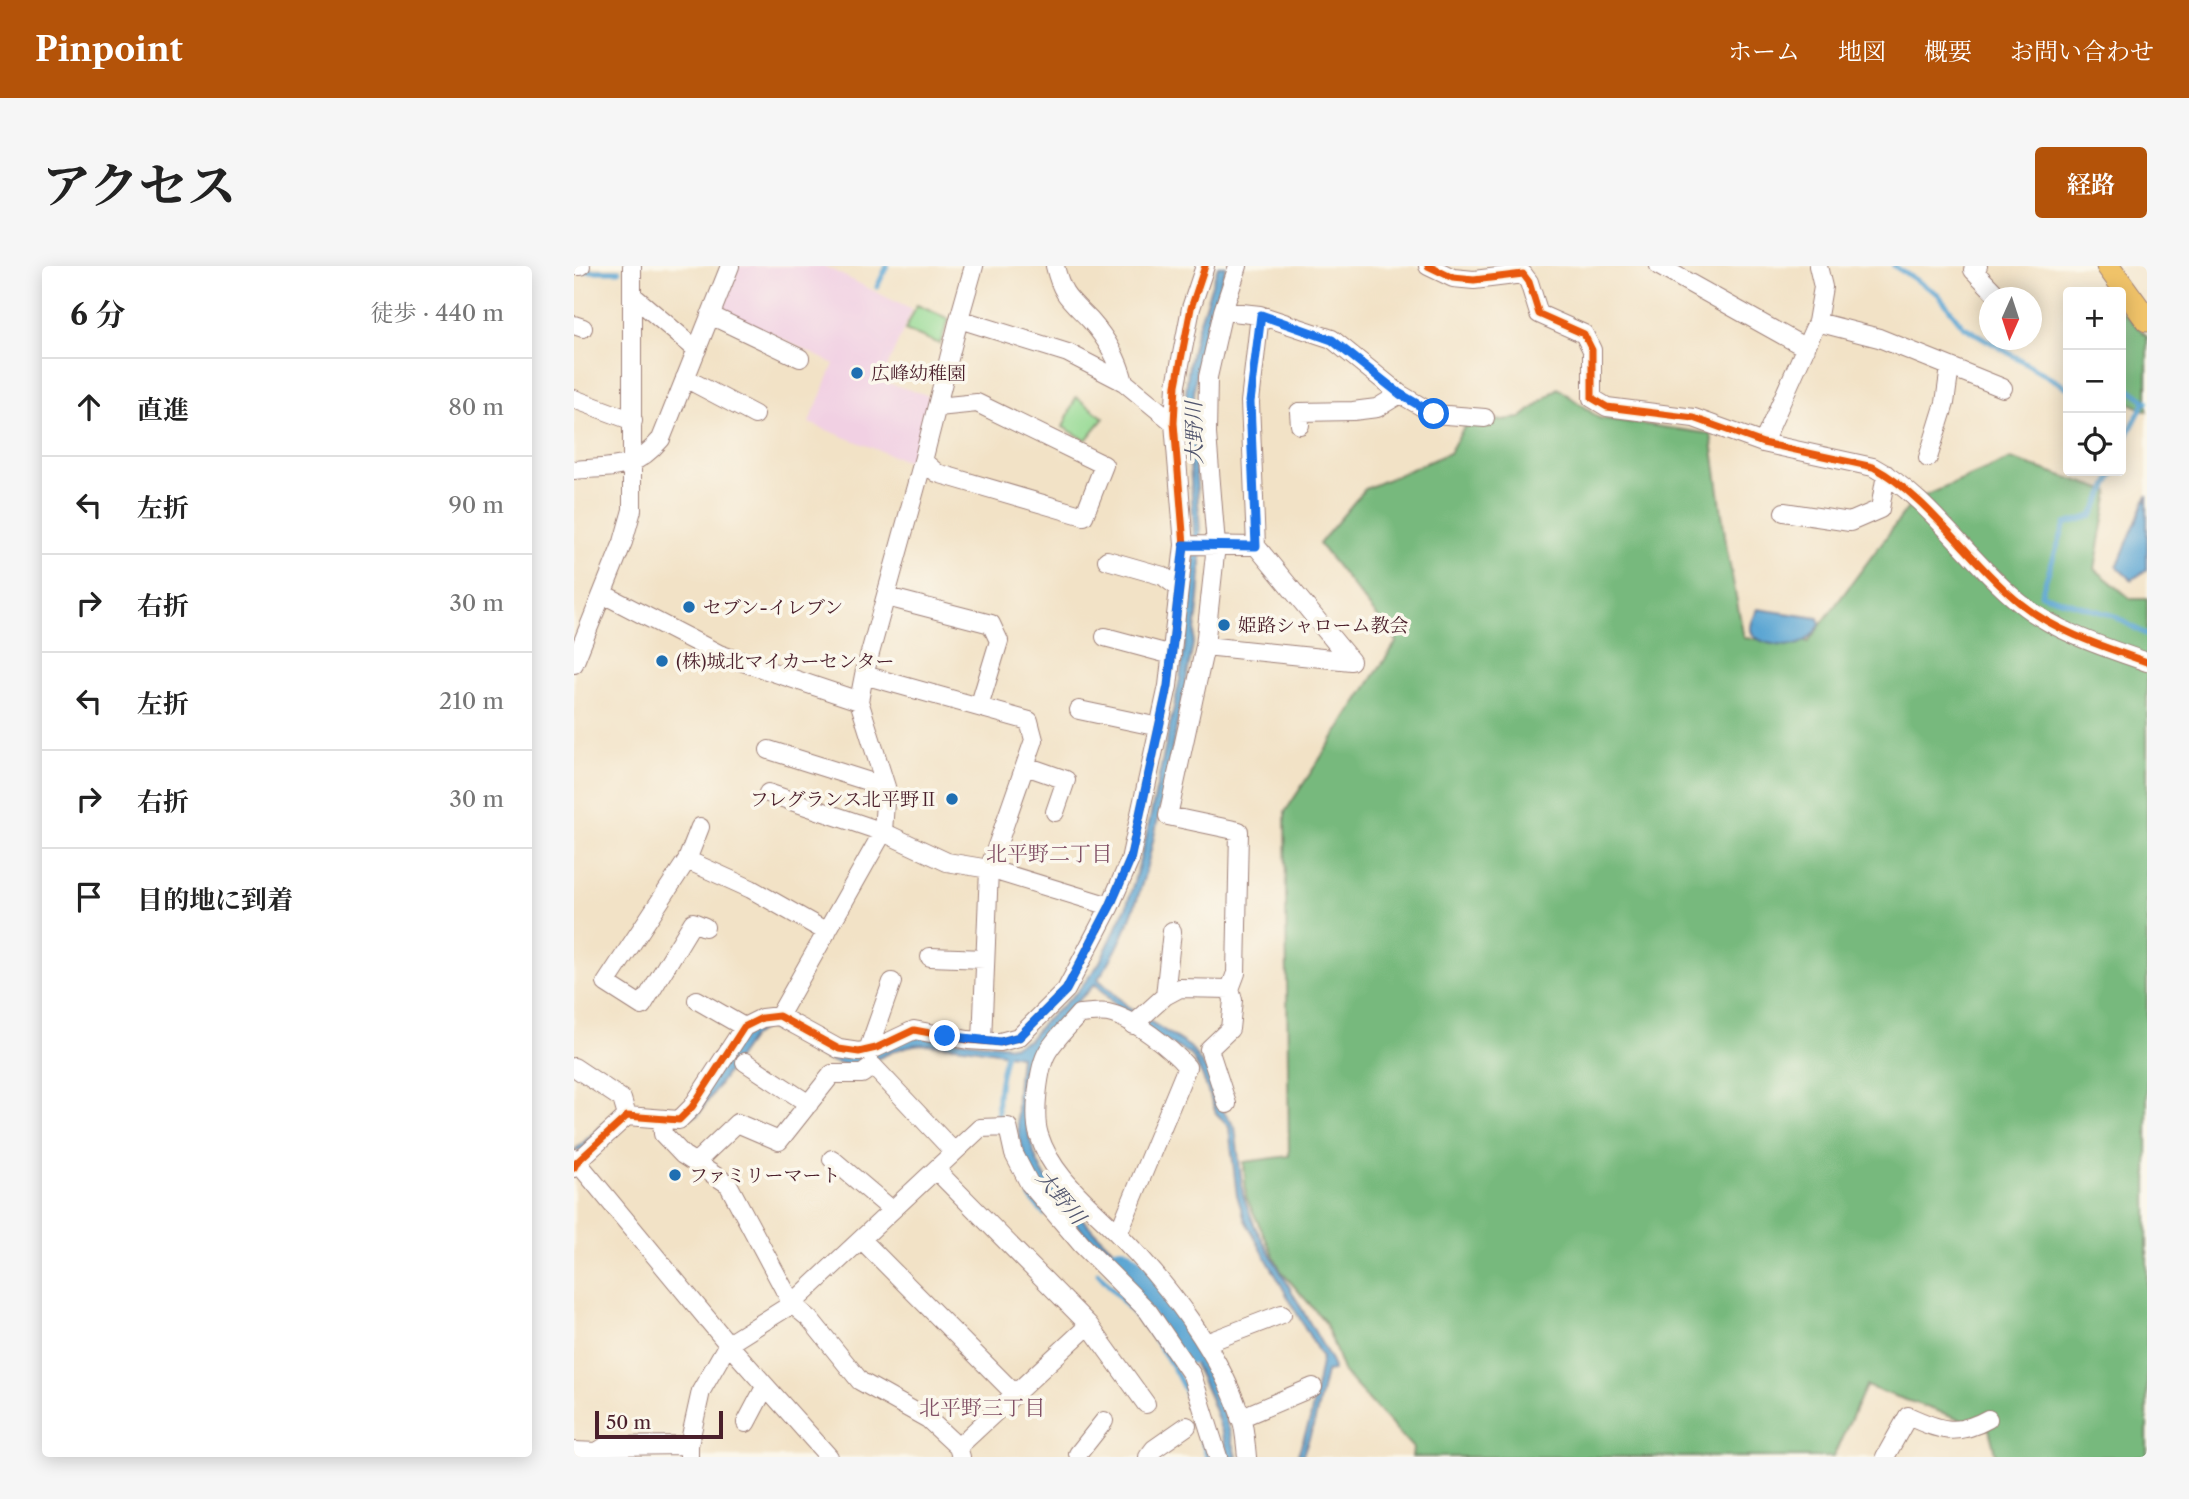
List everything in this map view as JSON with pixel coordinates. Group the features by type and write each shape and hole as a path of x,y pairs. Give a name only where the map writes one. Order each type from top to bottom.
{"main road":[{"path":"2108,266 2147,320"}],"street":[{"path":"574,266 581,266"},
{"path":"574,664 603,594 632,510 632,266"},
{"path":"574,470 633,464 661,439 730,266"},
{"path":"779,1016 883,832 887,787 859,701 938,407 946,363 974,266"},
{"path":"1055,266 1067,299 1105,338 1118,362 1124,382"},
{"path":"1089,1325 1014,1394 960,1452 928,1419 860,1381 810,1319 792,1304 728,1184 683,1155 663,1134 744,1027 761,1018 779,1016 839,1049 859,1052 914,1030 1000,1042 1019,1037 1066,990 1110,906 1130,860 1168,686 1184,545 1174,423 1176,385 1191,308 1205,266"},
{"path":"1227,1104 1209,1049 1230,1029 1233,1000 1230,989 1236,973 1239,831 1168,816 1205,646 1216,545 1207,434 1208,377 1223,311 1238,266"},
{"path":"1428,266 1453,278 1474,280 1523,274 1529,282 1539,314 1584,334 1592,351 1592,398 1607,407 1695,418 1763,443 1873,467 1886,474 1909,494 2020,604 2088,641 2147,662"},
{"path":"1661,266 1806,348"},
{"path":"1763,443 1817,322 1823,287 1818,266"},
{"path":"1978,266 1973,270 1989,287"},
{"path":"632,295 697,349"},
{"path":"1223,311 1261,315 1332,340 1400,394 1434,414 1485,418"},
{"path":"710,315 800,358"},
{"path":"1205,646 1351,661 1256,546 1250,402 1261,315"},
{"path":"959,319 1068,354 1124,382 1174,423"},
{"path":"1817,322 1879,338 2003,388"},
{"path":"1928,457 1945,403 1950,367"},
{"path":"685,378 755,415"},
{"path":"1300,425 1299,412 1377,408 1400,394"},
{"path":"574,399 633,421"},
{"path":"923,461 937,473 1084,516 1104,465 977,403 938,407"},
{"path":"1784,512 1850,522 1880,509 1886,474"},
{"path":"1184,545 1256,546"},
{"path":"1107,560 1163,576 1179,588"},
{"path":"603,594 719,654 859,701"},
{"path":"887,597 991,624 999,641 979,707"},
{"path":"1105,637 1172,655"},
{"path":"864,675 1029,721 1034,740 989,869 982,1041"},
{"path":"1079,710 1159,727"},
{"path":"769,750 887,787"},
{"path":"1026,766 1066,780 1061,809"},
{"path":"768,793 883,832 947,862 989,869 1110,906"},
{"path":"700,827 687,860 600,981 642,1006 693,922 705,927"},
{"path":"687,860 751,889 827,932"},
{"path":"653,877 669,887"},
{"path":"1165,996 1172,931"},
{"path":"930,957 985,959"},
{"path":"868,1050 892,982"},
{"path":"1139,1020 1165,996 1180,988 1230,989"},
{"path":"1066,990 1079,1014"},
{"path":"697,1000 744,1027"},
{"path":"1118,1234 1187,1067 1139,1020 1108,1013 1079,1014 1046,1052 1037,1092 1038,1133 1054,1167 1084,1202 1150,1269 1206,1343 1229,1388 1240,1418 1247,1457"},
{"path":"745,1062 809,1104"},
{"path":"695,1163 737,1123 779,1142 832,1074 862,1074 873,1066 954,1152"},
{"path":"574,1067 624,1107 678,1116"},
{"path":"624,1107 575,1163 765,1387 829,1457"},
{"path":"574,1451 597,1452 606,1446 689,1451 701,1391 728,1344 792,1304 981,1128 1008,1127 1014,1154 1029,1183 1082,1245 1148,1311 1192,1375 1218,1457"},
{"path":"832,1159 892,1210"},
{"path":"936,1170 1089,1325 1146,1404"},
{"path":"862,1240 1014,1394"},
{"path":"1206,1343 1282,1314"},
{"path":"746,1423 765,1387"},
{"path":"1240,1418 1313,1387"},
{"path":"1885,1457 1908,1416 1937,1429 1969,1429 1987,1419"},
{"path":"1080,1456 1104,1421"},
{"path":"1148,1457 1154,1449 1186,1426"}],"shaded area":[{"name":"広峰幼稚園","path":"738,266 824,266 912,310 881,381 927,395 931,402 916,465 809,423 834,364 722,310"}],"green space":[{"path":"917,305 949,319 940,344 905,330"},
{"path":"2126,315 2147,336 2147,411 2126,401"},
{"path":"1558,388 1599,418 1711,434 1727,550 1744,638 1808,642 1913,501 2011,459 2109,491 2095,569 2131,599 2147,599 2147,1457 1996,1457 1989,1429 1866,1386 1833,1457 1412,1457 1413,1448 1344,1373 1325,1322 1281,1271 1246,1197 1244,1162 1289,1156 1285,812 1397,641 1319,544 1365,489 1449,453 1466,424 1521,418"},
{"path":"1076,397 1104,418 1086,440 1063,427"}],"water":[{"path":"1218,266 1226,266 1201,346 1194,397 1201,564 1191,654 1147,866 1127,926 1098,979 1129,1008 1190,1047 1208,1073 1222,1110 1235,1127 1243,1195 1255,1227 1332,1362 1333,1371 1326,1372 1314,1424 1302,1457 1297,1457 1310,1420 1322,1358 1245,1220 1237,1195 1229,1127 1216,1113 1202,1075 1191,1055 1157,1036 1117,1007 1095,984 1047,1032 1030,1058 1024,1080 1024,1096 1031,1144 1035,1157 1052,1187 1154,1292 1186,1333 1213,1384 1237,1457 1229,1457 1218,1418 1203,1381 1173,1329 1140,1288 1069,1217 1029,1165 1021,1145 1017,1119 1020,1056 924,1044 904,1047 872,1061 843,1064 825,1058 766,1027 752,1037 698,1115 691,1117 632,1114 583,1151 574,1151 619,1110 634,1108 680,1111 745,1034 772,1021 831,1052 915,1036 1012,1046 1029,1040 1042,1024 1077,992 1099,964 1126,908 1134,882 1180,679 1193,589 1194,533 1186,393 1196,333"},
{"path":"2147,495 2147,570 2131,580 2117,567"},
{"path":"1758,609 1818,618 1820,625 1802,643 1790,646 1770,644 1757,639 1751,630"}],"waterway":[{"path":"877,287 887,266"},
{"path":"1894,266 1938,294 1963,326 2063,385"},
{"path":"581,271 619,271"},
{"path":"2126,386 2147,402"},
{"path":"2126,438 2145,401"},
{"path":"2112,476 2092,516 2065,524 2041,594 2114,616 2147,635"},
{"path":"1000,1125 998,1097 1007,1049"},
{"path":"1030,1197 1044,1214"},
{"name":"大野川","path":"1121,1263 1166,1304 1193,1348"},
{"path":"1098,1273 1150,1333 1172,1365 1189,1401 1208,1457"}],"cycle path":[{"path":"574,1168 577,1162 627,1116 679,1120 692,1107 744,1027 762,1018 779,1016 839,1049 859,1052 876,1048 914,1030 968,1040 1000,1042 1019,1037 1066,990 1110,906 1130,860 1168,686 1184,545 1174,423 1176,385 1191,308 1205,266"},
{"path":"1428,266 1453,278 1474,280 1523,274 1529,282 1539,314 1584,334 1592,350 1592,398 1607,407 1694,418 1763,443 1873,467 1931,512 2002,587 2034,613 2081,638 2147,662"}],"place":[{"name":"広峰幼稚園","path":"857,373"},
{"name":"セブン-イレブン","path":"689,607"},
{"name":"姫路シャローム教会","path":"1224,625"},
{"name":"(株)城北マイカーセンター","path":"662,661"},
{"name":"フレグランス北平野Ⅱ","path":"952,799"},
{"name":"ファミリーマート","path":"675,1175"}],"district":[{"name":"北平野二丁目","path":"1049,853"},
{"name":"北平野三丁目","path":"982,1407"}],"route":[{"path":"945,1036 1000,1042 1019,1037 1066,990 1110,906 1130,860 1168,686 1184,545 1256,546 1250,402 1261,315 1332,340 1400,394 1434,414"}]}
